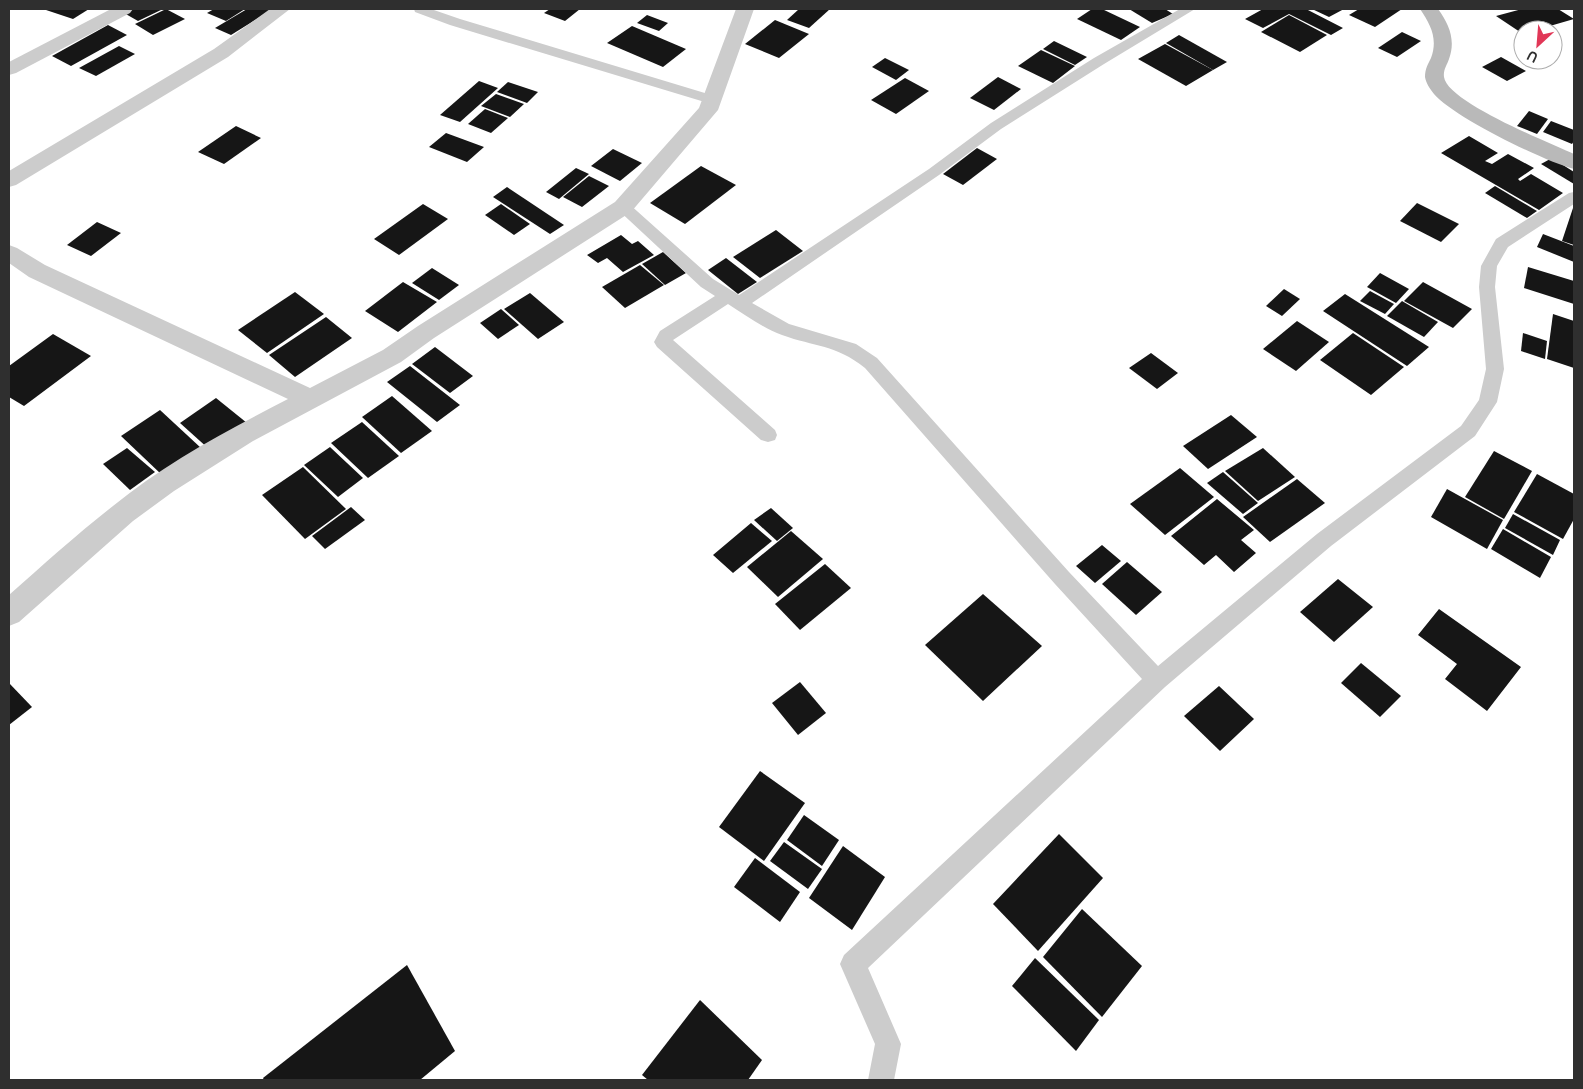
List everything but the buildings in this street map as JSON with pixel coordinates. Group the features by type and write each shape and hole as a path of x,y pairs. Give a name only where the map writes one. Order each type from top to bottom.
{"street":[{"path":"9,69 124,9"},
{"path":"9,180 221,53 281,9"},
{"path":"9,613 123,513 165,483 244,434 392,356 426,332 623,207 701,120 713,100 745,9"},
{"path":"1429,9 1440,24 1444,38 1442,54 1434,72 1435,82 1443,93 1462,108 1574,162"},
{"path":"9,253 37,271 311,399"}],"lane":[{"path":"420,9 455,22 713,100"},
{"path":"768,435 663,342 666,336 733,300 934,172 996,126 1099,61 1189,9"},
{"path":"881,1080 888,1044 853,964 1157,680 1324,540 1468,431 1488,402 1495,369 1487,287 1489,266 1502,243 1574,198"},
{"path":"623,207 707,283 733,300 789,331 841,343 858,351 871,363 1062,578 1157,680"}]}
